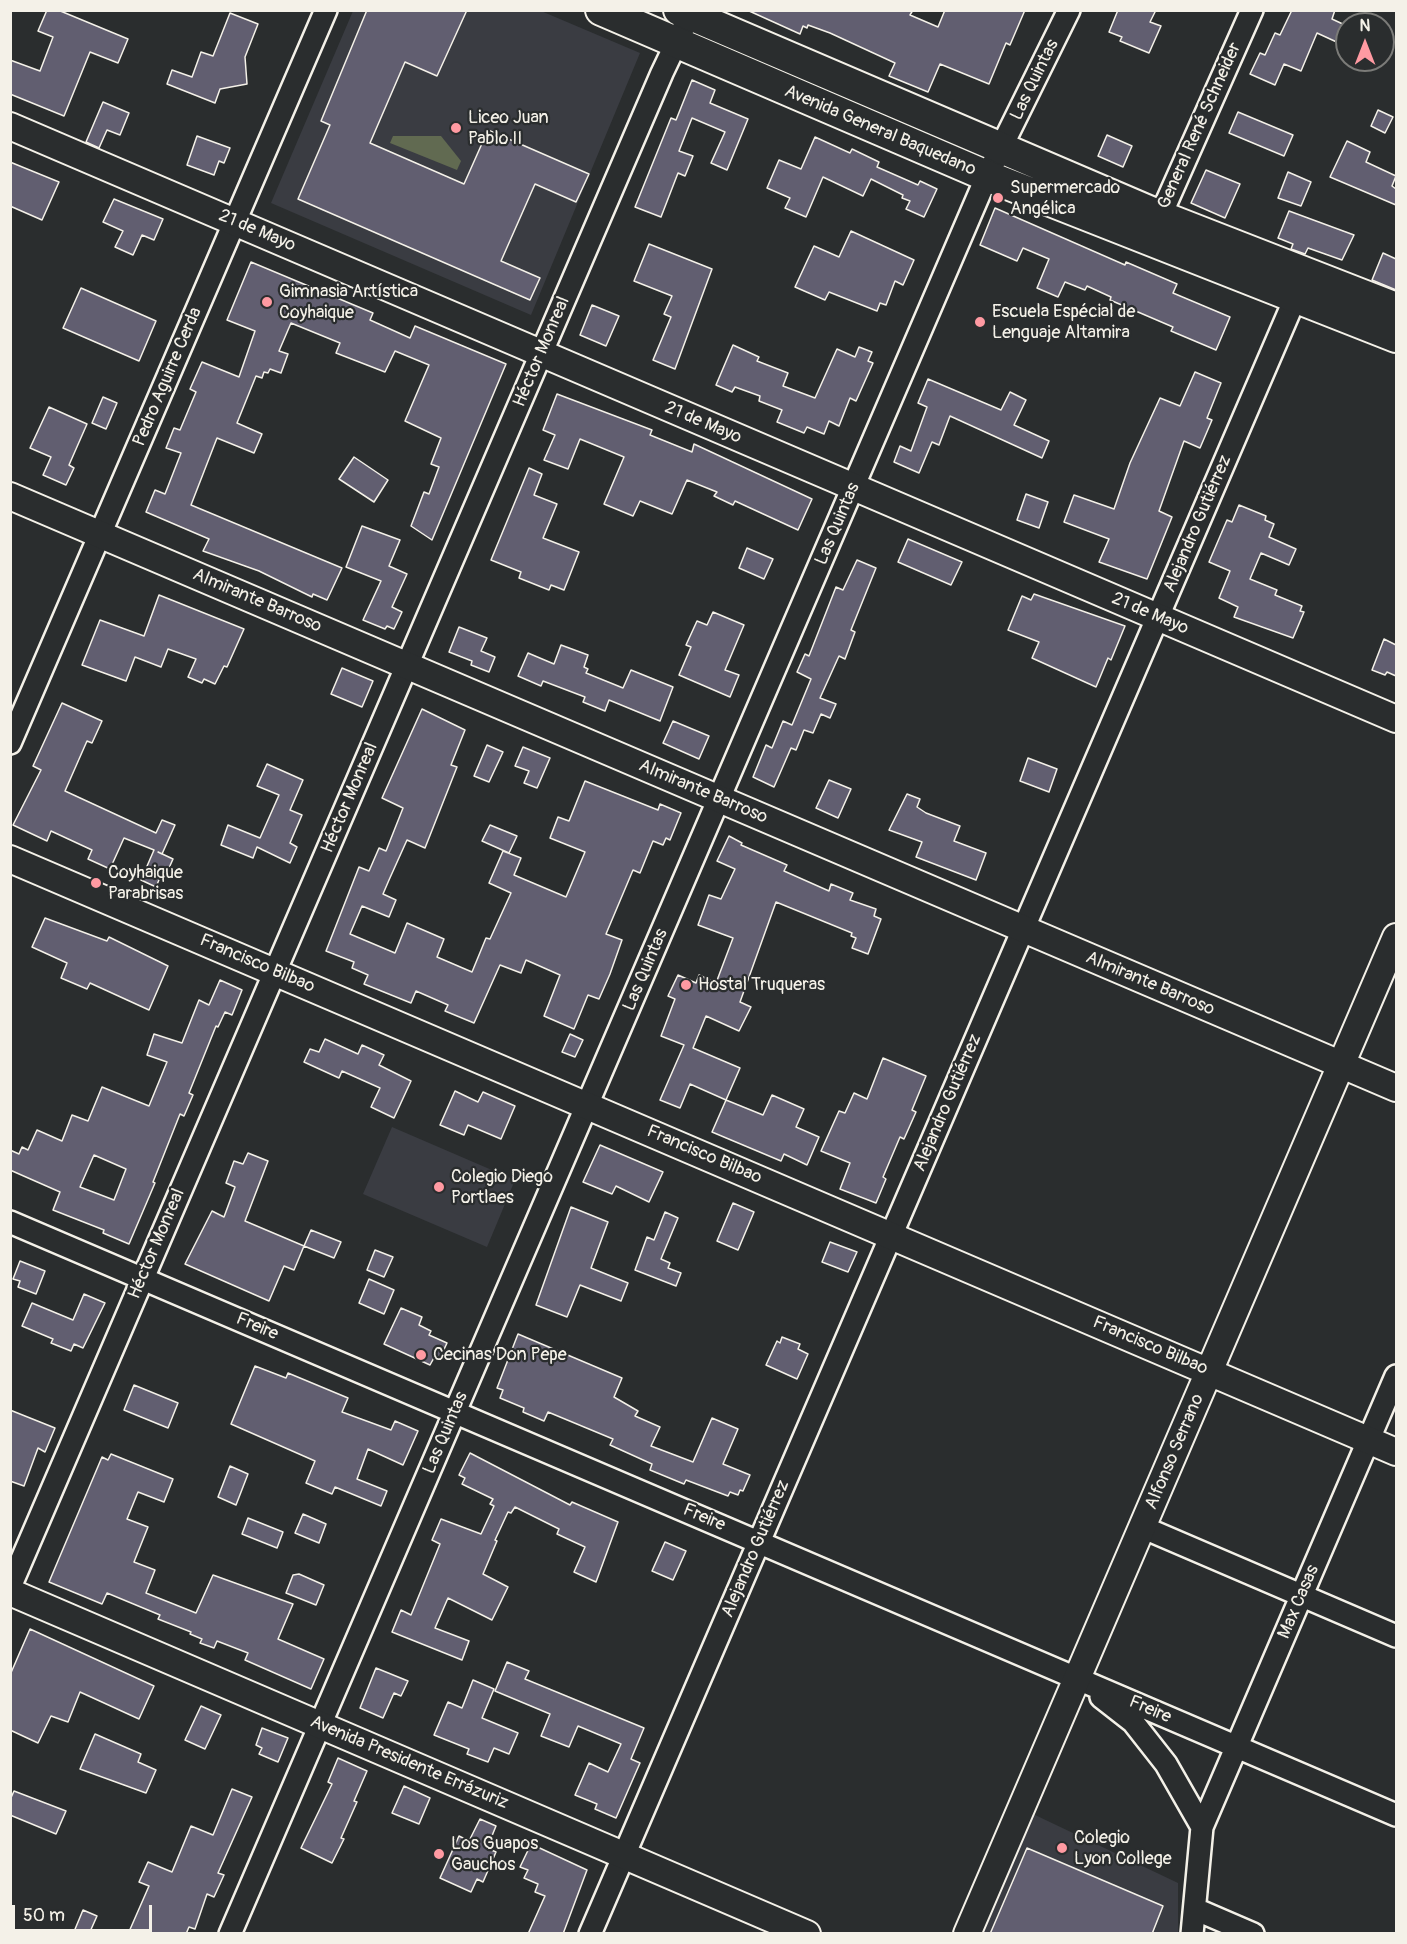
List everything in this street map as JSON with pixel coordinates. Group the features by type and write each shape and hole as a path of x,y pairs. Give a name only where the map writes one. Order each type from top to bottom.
{"main road":[{"name":"Avenida General Baquedano","path":"601,10 987,176 1154,229 1306,272 1396,308"},
{"name":"Avenida General Baquedano","path":"687,12 1002,150 1294,299 1396,337"}],"street":[{"name":"Pedro Aguirre Cerda","path":"10,743 326,10"},
{"name":"Las Quintas","path":"230,1934 987,176 1002,150 1069,10"},
{"name":"General René Schneider","path":"1154,229 1252,10"},
{"name":"Héctor Monreal","path":"10,1587 687,12"},
{"name":"21 de Mayo","path":"10,126 1396,719"},
{"name":"Alejandro Gutiérrez","path":"590,1934 1306,272"},
{"name":"Almirante Barroso","path":"10,496 1396,1089"},
{"name":"Francisco Bilbao","path":"10,859 1396,1452"},
{"name":"Alfonso Serrano","path":"967,1934 1396,937"},
{"name":"Freire","path":"10,1222 1396,1815"},
{"name":"Max Casas","path":"1192,1934 1202,1827 1396,1376"},
{"path":"1142,1527 1396,1636"},
{"name":"Avenida Presidente Errázuriz","path":"10,1592 807,1934"},
{"path":"1077,1678 1133,1722 1166,1764 1202,1827"},
{"path":"1195,1909 1252,1934"}],"shaded area":[{"name":"Liceo Juan Pablo II","path":"353,11 541,11 640,53 531,315 271,203"},
{"name":"Colegio Diego Portlaes","path":"392,1127 515,1180 487,1247 363,1194"},
{"name":"Colegio Lyon College","path":"1033,1814 1178,1883 1178,1933 982,1934"}],"green space":[{"path":"393,136 441,136 461,161 457,170 390,143"}],"building":[{"path":"47,10 58,10 128,39 118,63 90,52 64,116 10,94 10,60 40,71 53,37 38,31"},
{"path":"367,10 467,10 437,76 405,62 370,143 464,184 488,130 589,174 576,202 535,184 501,261 540,278 530,300 298,199 330,125 321,121"},
{"path":"747,10 913,10 910,15 938,27 945,10 1025,10 1010,45 1006,43 989,84 940,64 928,92 889,76 895,63 830,33 808,25 807,28 803,26 800,34"},
{"path":"1118,10 1156,10 1150,22 1161,26 1149,53 1120,41 1122,37 1109,32"},
{"path":"1292,10 1335,10 1332,19 1335,20 1335,41 1317,33 1301,71 1284,64 1275,85 1250,74 1260,53 1265,55 1275,33 1280,35"},
{"path":"230,13 258,24 245,57 247,84 220,89 215,103 167,84 172,70 192,77 201,52 213,56"},
{"path":"692,80 715,90 710,103 748,119 727,170 711,163 725,132 692,118 679,151 693,156 685,176 678,173 661,217 635,207 671,118 676,120"},
{"path":"103,102 129,113 120,135 107,130 99,148 86,142"},
{"path":"1378,110 1393,117 1385,133 1371,126"},
{"path":"1238,112 1293,135 1284,156 1229,133"},
{"path":"1107,135 1132,146 1123,167 1098,156"},
{"path":"197,136 230,148 224,163 219,161 214,175 187,165"},
{"path":"815,137 850,153 852,149 879,162 877,167 918,185 920,181 937,189 924,217 906,209 910,201 902,198 903,195 871,179 863,196 823,177 806,217 785,208 790,198 767,188 779,160 801,169"},
{"path":"1347,141 1370,152 1366,162 1396,176 1392,186 1396,189 1396,205 1330,177"},
{"path":"10,162 59,182 42,220 10,206"},
{"path":"1206,170 1240,184 1225,218 1191,203"},
{"path":"1288,172 1311,182 1301,206 1278,198"},
{"path":"114,199 163,219 154,240 142,235 133,255 115,247 123,231 103,222"},
{"path":"995,208 1125,265 1126,262 1177,284 1173,293 1230,317 1216,350 1171,331 1173,327 1110,300 1111,297 1087,286 1085,290 1065,282 1058,297 1037,288 1049,259 1023,248 1017,261 980,245"},
{"path":"1289,211 1354,235 1342,260 1308,248 1305,254 1291,249 1293,244 1278,238"},
{"path":"851,231 914,260 903,285 895,281 886,305 880,303 877,311 829,292 825,300 795,287 814,246 839,257"},
{"path":"649,244 712,269 675,369 653,360 671,317 664,314 672,296 634,281"},
{"path":"1383,253 1396,259 1396,290 1372,280"},
{"path":"251,262 373,313 370,320 410,338 415,326 506,364 432,540 411,526 424,492 429,494 439,467 431,464 441,438 405,421 429,365 395,351 385,372 336,353 340,343 291,323 279,351 288,354 281,373 270,369 268,373 264,372 262,378 256,376 237,423 262,434 254,453 217,438 191,505 342,568 327,600 313,594 312,597 259,571 203,551 209,539 146,512 155,490 165,494 181,453 166,448 174,428 180,430 196,392 190,389 202,362 239,377 255,331 227,320"},
{"path":"81,288 156,321 139,361 63,328"},
{"path":"592,305 619,316 606,346 580,335"},
{"path":"733,345 759,357 757,361 788,373 783,386 815,398 837,349 855,357 859,347 872,352 868,361 873,363 856,401 850,398 839,426 829,421 824,434 807,427 804,433 777,422 782,410 759,401 760,396 735,387 732,392 716,385"},
{"path":"1195,372 1221,383 1207,418 1212,420 1200,448 1184,441 1159,511 1172,517 1147,579 1099,562 1109,539 1064,522 1074,495 1114,509 1130,463 1160,398 1180,406"},
{"path":"928,379 1001,410 1010,392 1026,400 1014,425 1049,441 1042,458 950,416 939,445 932,442 919,473 894,462 900,446 911,451 927,407 918,403"},
{"path":"557,394 652,430 650,435 692,452 694,444 812,499 798,530 735,501 733,505 714,496 717,492 687,480 672,514 640,501 633,516 604,504 624,457 580,439 568,469 544,460 555,435 543,430"},
{"path":"103,397 117,403 106,429 92,423"},
{"path":"49,407 87,424 69,465 74,468 66,485 43,475 51,457 30,448"},
{"path":"354,457 388,480 374,502 339,479"},
{"path":"529,468 542,474 534,495 557,504 543,538 579,552 564,590 551,585 549,590 519,578 521,572 491,560"},
{"path":"1026,494 1048,502 1039,528 1017,520"},
{"path":"1239,505 1266,516 1265,520 1274,524 1269,537 1296,549 1289,565 1261,553 1250,579 1277,590 1275,595 1302,606 1300,611 1304,612 1293,638 1234,617 1238,607 1219,598 1230,571 1209,562 1227,520 1232,522"},
{"path":"362,526 400,540 389,566 407,574 392,607 402,612 394,629 387,626 385,629 363,620 381,581 346,567"},
{"path":"908,539 962,562 951,585 898,562"},
{"path":"747,548 773,559 764,579 739,568"},
{"path":"857,560 876,568 851,630 855,632 845,659 839,656 820,698 836,704 830,718 821,714 813,733 804,730 796,750 791,748 774,787 753,777 766,745 772,748 783,721 792,725 811,679 797,672 805,654 809,656 836,587 843,590"},
{"path":"1034,594 1125,626 1111,660 1108,658 1096,687 1032,658 1039,642 1008,630 1022,596 1031,600"},
{"path":"159,595 244,629 227,667 224,666 215,684 204,679 202,683 188,677 196,659 168,649 161,667 135,657 126,681 82,665 100,620 144,636"},
{"path":"713,612 744,625 725,670 739,675 730,697 679,675 691,647 686,645 697,621 707,625"},
{"path":"459,627 487,638 481,651 495,657 489,672 471,665 472,661 449,652"},
{"path":"1384,639 1396,645 1396,676 1372,670"},
{"path":"561,645 588,655 584,667 588,669 586,673 623,688 631,670 673,687 660,721 609,700 605,711 583,702 585,697 543,681 541,686 518,676 528,653 554,664"},
{"path":"342,668 373,681 362,707 331,694"},
{"path":"62,703 102,721 92,743 87,741 65,791 156,833 162,820 175,825 162,854 173,859 165,877 161,875 156,887 141,880 154,850 124,838 110,869 88,859 92,850 51,831 47,841 13,825 41,770 33,766"},
{"path":"422,709 465,730 451,765 457,767 425,848 407,840 383,894 396,900 389,917 362,906 350,934 395,953 407,923 444,939 437,957 472,972 486,938 490,939 511,893 489,883 503,851 521,858 514,875 566,897 585,852 550,838 558,817 569,821 585,781 658,810 660,804 681,813 670,840 666,838 663,845 653,841 640,873 633,870 606,934 622,940 610,974 599,999 588,995 574,1029 544,1016 560,975 526,960 521,973 500,965 474,1023 445,1011 448,1005 416,991 411,1003 364,984 368,975 352,968 354,962 326,951 359,867 369,871 379,848 386,851 403,808 382,798"},
{"path":"673,721 709,736 699,759 663,743"},
{"path":"487,745 503,752 489,782 474,776"},
{"path":"523,747 550,758 537,788 524,783 529,771 515,766"},
{"path":"1028,758 1057,769 1049,792 1020,781"},
{"path":"267,764 303,780 290,810 302,815 290,843 297,847 290,863 257,847 253,858 221,845 228,825 260,838 279,795 257,786"},
{"path":"829,780 851,789 838,818 816,808"},
{"path":"907,794 920,799 917,807 926,813 960,826 954,841 986,853 976,880 916,857 922,842 889,830"},
{"path":"490,825 517,836 509,853 482,841"},
{"path":"729,836 742,843 741,845 787,865 784,871 829,891 831,884 853,893 850,900 876,909 874,916 881,919 868,954 852,948 856,938 851,936 852,933 776,902 740,1002 751,1007 739,1031 706,1016 693,1048 740,1068 726,1100 690,1084 680,1108 660,1100 684,1045 661,1036 675,999 668,996 678,975 696,983 699,975 716,983 733,938 698,925 709,895 721,899 735,869 717,861"},
{"path":"45,918 107,941 109,937 168,966 149,1010 90,983 87,989 61,978 67,963 32,947"},
{"path":"220,980 242,990 232,1015 225,1012 218,1027 216,1026 189,1093 193,1095 184,1116 180,1114 153,1182 155,1183 129,1244 103,1233 104,1230 53,1210 60,1192 10,1170 10,1150 19,1154 22,1147 28,1150 37,1130 62,1141 72,1115 88,1121 102,1087 149,1106 167,1062 147,1055 154,1034 182,1043 199,1000 209,1005","holes":["94,1155 126,1169 114,1200 80,1187"]},
{"path":"570,1034 583,1040 575,1057 562,1052"},
{"path":"325,1039 358,1054 362,1045 384,1055 379,1065 411,1081 394,1118 371,1107 380,1088 342,1071 339,1078 304,1062 310,1049 319,1052"},
{"path":"883,1058 926,1076 912,1110 916,1112 904,1139 900,1137 883,1177 886,1179 876,1203 840,1189 850,1163 821,1151 839,1111 845,1113 854,1093 867,1099"},
{"path":"455,1091 478,1102 483,1092 515,1106 501,1139 468,1125 464,1135 440,1125"},
{"path":"772,1095 804,1109 796,1127 819,1137 807,1165 784,1154 781,1161 712,1132 726,1100 763,1115"},
{"path":"600,1145 663,1172 649,1202 616,1186 612,1194 583,1182"},
{"path":"248,1153 268,1161 245,1221 304,1246 294,1270 284,1266 269,1301 185,1264 212,1211 224,1217 235,1187 226,1183 234,1161 243,1164"},
{"path":"733,1203 754,1212 738,1250 717,1241"},
{"path":"571,1207 608,1222 591,1268 628,1283 621,1301 580,1285 567,1317 536,1305"},
{"path":"665,1212 678,1218 661,1259 670,1263 668,1268 681,1273 676,1286 635,1270 647,1237 654,1240"},
{"path":"311,1230 341,1242 334,1258 304,1246"},
{"path":"830,1242 857,1252 848,1272 822,1262"},
{"path":"375,1250 393,1257 384,1277 367,1270"},
{"path":"20,1261 45,1271 36,1294 18,1287 20,1281 13,1279"},
{"path":"369,1279 394,1290 384,1314 359,1303"},
{"path":"84,1294 105,1303 83,1348 74,1344 71,1351 51,1343 53,1339 22,1326 32,1303 73,1320"},
{"path":"401,1308 422,1317 419,1325 431,1331 429,1335 447,1343 440,1358 435,1356 430,1365 384,1344"},
{"path":"518,1334 622,1378 614,1397 638,1411 635,1416 660,1427 651,1446 693,1462 712,1418 738,1429 723,1464 750,1475 743,1491 740,1490 738,1495 730,1492 728,1496 686,1480 684,1484 650,1470 652,1464 610,1445 613,1439 548,1412 544,1421 523,1412 524,1408 500,1398 503,1390 497,1388"},
{"path":"782,1337 800,1344 798,1349 808,1354 797,1379 766,1365 777,1341 780,1343"},
{"path":"255,1366 286,1378 288,1373 348,1398 342,1412 391,1430 395,1421 418,1431 403,1465 368,1449 357,1479 387,1491 381,1506 335,1487 332,1494 306,1483 315,1461 231,1424"},
{"path":"134,1385 178,1403 168,1428 124,1410"},
{"path":"10,1410 55,1428 45,1452 38,1448 24,1486 10,1481"},
{"path":"470,1453 570,1505 572,1502 618,1522 596,1582 574,1572 585,1547 557,1534 559,1529 515,1507 511,1513 508,1512 483,1574 508,1587 492,1620 448,1598 435,1628 469,1641 462,1660 392,1632 401,1610 411,1615 440,1544 432,1540 441,1519 481,1534 494,1506 490,1504 493,1499 462,1484 465,1478 459,1475"},
{"path":"111,1454 173,1479 164,1502 138,1492 127,1519 148,1527 134,1562 155,1570 146,1593 196,1613 213,1575 293,1604 278,1639 324,1659 311,1689 245,1660 248,1653 217,1641 214,1648 200,1643 202,1639 190,1634 191,1632 158,1619 160,1615 107,1593 102,1604 49,1582 102,1457 108,1460"},
{"path":"230,1466 248,1474 236,1505 218,1497"},
{"path":"303,1514 326,1524 319,1543 295,1533"},
{"path":"248,1518 283,1532 277,1548 242,1534"},
{"path":"665,1542 686,1551 673,1580 652,1571"},
{"path":"299,1574 324,1585 316,1605 286,1593 293,1575"},
{"path":"30,1629 154,1686 139,1719 80,1692 68,1722 51,1716 38,1743 10,1730 10,1675"},
{"path":"507,1662 529,1671 525,1679 644,1728 631,1759 640,1763 616,1818 595,1809 597,1804 575,1795 589,1763 608,1772 621,1744 578,1726 569,1747 541,1736 550,1714 495,1691"},
{"path":"376,1668 408,1681 401,1696 394,1693 383,1718 360,1708"},
{"path":"473,1680 494,1689 482,1718 518,1733 509,1754 494,1748 488,1762 467,1754 469,1749 434,1735 448,1702 462,1708"},
{"path":"201,1706 221,1715 205,1749 185,1740"},
{"path":"262,1728 288,1738 278,1762 259,1754 262,1748 256,1745"},
{"path":"95,1734 141,1754 138,1762 156,1770 146,1793 80,1769"},
{"path":"338,1758 367,1771 354,1801 357,1802 341,1838 344,1839 332,1863 301,1848 332,1784 328,1782"},
{"path":"404,1786 430,1798 419,1824 392,1813"},
{"path":"232,1789 252,1797 218,1873 224,1875 214,1897 207,1894 195,1929 189,1927 186,1934 128,1934 149,1886 139,1882 148,1862 172,1872 191,1826 213,1835"},
{"path":"14,1791 66,1811 56,1834 10,1815 10,1800"},
{"path":"480,1819 496,1826 487,1848 496,1852 483,1882 477,1879 471,1892 440,1878 459,1836 469,1841"},
{"path":"531,1844 587,1870 563,1934 528,1934 545,1896 535,1892 538,1884 524,1878 528,1870 520,1867"},
{"path":"1027,1848 1163,1906 1152,1934 990,1934"},
{"path":"83,1910 97,1916 89,1934 73,1934"}],"place":[{"name":"Liceo Juan Pablo II","path":"456,128"},
{"name":"Supermercado Angélica","path":"998,198"},
{"name":"Gimnasia Artística Coyhaique","path":"267,302"},
{"name":"Escuela Espécial de Lenguaje Altamira","path":"980,322"},
{"name":"Coyhaique Parabrisas","path":"96,883"},
{"name":"Hostal Truqueras","path":"686,985"},
{"name":"Colegio Diego Portlaes","path":"439,1187"},
{"name":"Cecinas Don Pepe","path":"421,1355"},
{"name":"Colegio Lyon College","path":"1062,1848"},
{"name":"Los Guapos Gauchos","path":"439,1854"}]}
